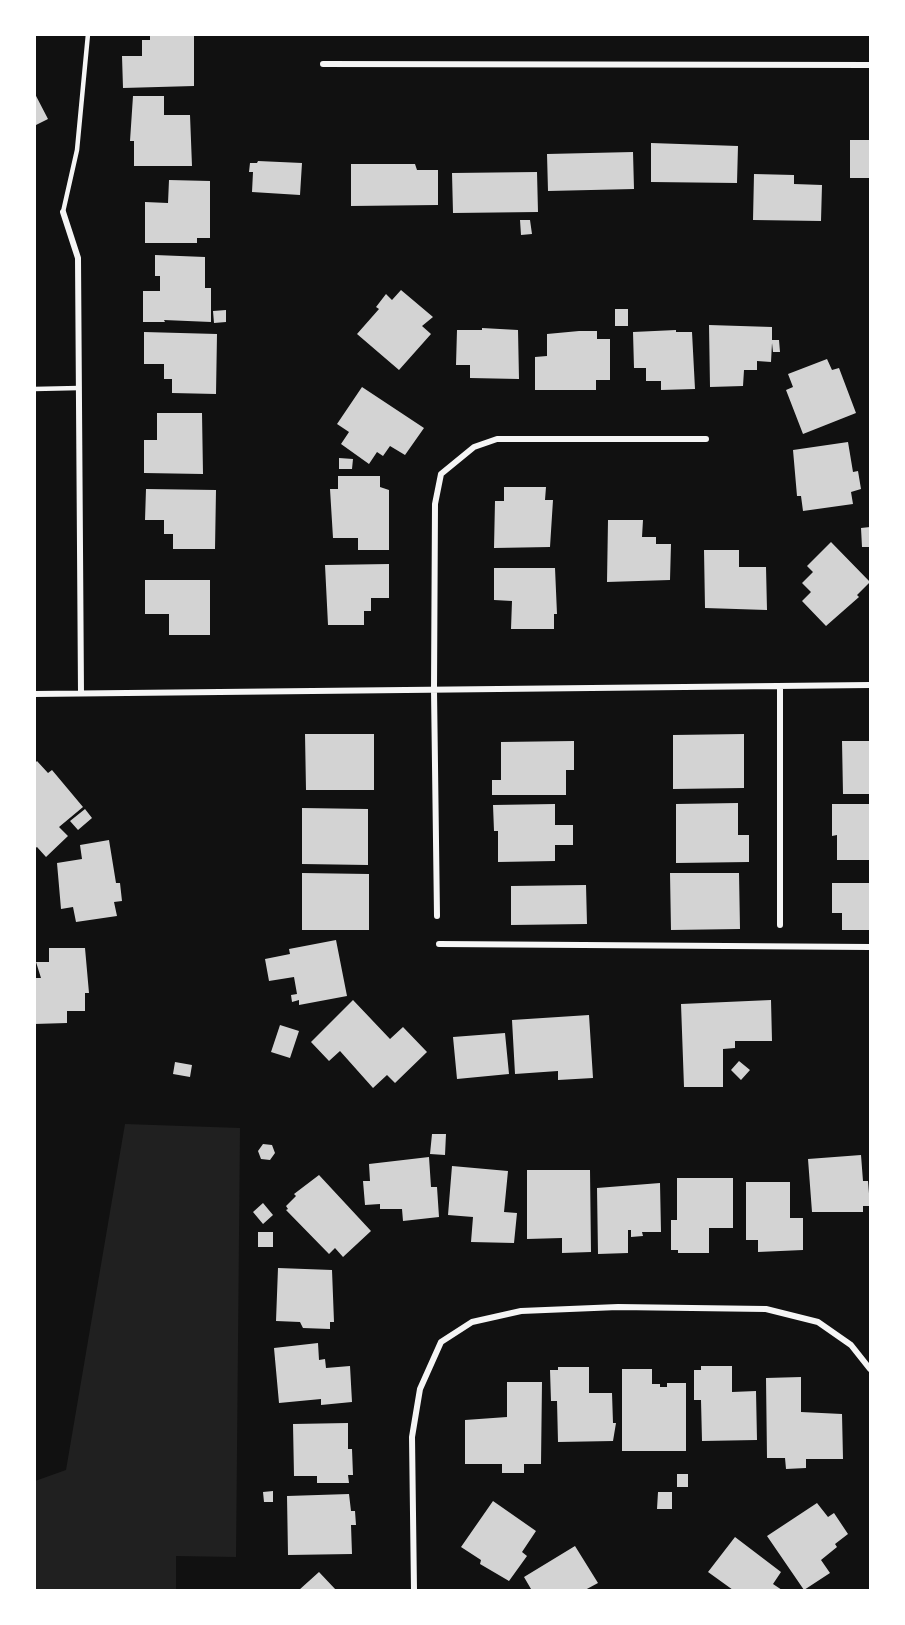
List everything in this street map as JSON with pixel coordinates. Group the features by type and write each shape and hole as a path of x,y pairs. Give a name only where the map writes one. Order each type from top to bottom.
{"street":[{"path":"322,64 870,65"},
{"path":"63,212 78,258 81,693"},
{"path":"437,916 434,690 435,504 441,474 474,447 497,439 706,439"},
{"path":"34,694 870,685"},
{"path":"780,686 780,925"},
{"path":"439,944 870,947"},
{"path":"414,1590 412,1437 420,1389 441,1342 472,1322 521,1311 618,1307 766,1309 818,1322 851,1345 870,1369"}],"lane":[{"path":"63,212 77,150 87,34"},
{"path":"34,388 79,388"}],"shaded area":[{"path":"125,1124 240,1128 236,1557 176,1556 176,1590 35,1590 35,1481 66,1470"}],"building":[{"path":"150,34 194,34 194,86 123,88 122,56 142,56 142,40 150,40"},
{"path":"34,92 48,119 34,126"},
{"path":"133,96 164,96 164,115 190,115 192,166 134,166 134,141 130,141"},
{"path":"850,140 870,140 870,178 850,178"},
{"path":"651,143 738,146 737,183 651,182"},
{"path":"633,152 634,189 548,191 547,154"},
{"path":"258,161 302,163 300,195 252,192 253,172 249,172 250,163"},
{"path":"351,164 415,164 417,170 438,170 438,205 351,206"},
{"path":"537,172 538,212 453,213 452,173"},
{"path":"754,174 794,175 794,184 822,185 821,221 753,220"},
{"path":"169,180 210,181 210,238 197,238 197,243 145,243 145,202 168,203"},
{"path":"520,220 530,220 532,234 521,235"},
{"path":"155,255 205,257 205,288 211,288 211,322 164,320 165,322 143,322 143,291 160,291 160,276 155,276"},
{"path":"401,290 433,317 422,326 431,334 399,370 357,334 379,309 376,307 386,294 392,300"},
{"path":"615,309 628,309 628,326 615,326"},
{"path":"226,310 226,322 214,323 213,311"},
{"path":"709,325 772,327 772,340 779,340 780,352 773,352 772,343 771,362 757,361 757,370 744,370 743,386 710,387"},
{"path":"482,328 518,330 519,379 470,378 470,365 456,365 457,330 482,330"},
{"path":"676,330 676,332 692,332 695,389 661,390 661,381 646,381 646,368 634,368 633,332"},
{"path":"597,331 597,339 610,339 610,380 596,380 596,390 535,390 535,357 547,356 547,334"},
{"path":"144,332 217,334 216,394 172,393 172,379 164,379 164,364 144,364"},
{"path":"827,359 832,370 839,368 856,413 803,434 786,390 793,387 788,374"},
{"path":"362,387 424,428 405,455 390,446 383,456 377,452 369,464 341,444 349,432 337,424"},
{"path":"157,413 202,413 203,474 144,473 144,440 157,440"},
{"path":"848,442 853,472 858,471 861,489 851,492 853,504 803,511 801,496 797,496 793,450"},
{"path":"339,458 353,459 352,469 339,469"},
{"path":"338,476 380,476 380,487 389,490 389,550 358,550 358,538 333,538 330,489 338,489"},
{"path":"504,487 546,487 545,500 553,500 550,547 494,548 495,501 504,501"},
{"path":"146,489 216,490 215,549 173,549 173,534 164,534 164,520 145,520"},
{"path":"608,520 643,520 642,537 656,537 656,544 671,544 670,580 607,582"},
{"path":"870,527 870,547 862,547 861,528"},
{"path":"831,542 870,582 857,595 859,597 826,626 802,601 811,592 802,583 813,572 807,566"},
{"path":"704,550 739,550 739,567 766,567 767,610 705,608"},
{"path":"389,564 389,598 371,598 371,611 364,611 364,625 328,625 325,565"},
{"path":"494,568 555,568 557,614 554,614 554,629 511,629 512,601 494,600"},
{"path":"145,580 210,580 210,635 169,635 169,614 145,614"},
{"path":"305,734 374,734 374,790 306,790"},
{"path":"744,734 744,788 673,789 673,735"},
{"path":"574,741 574,770 566,770 566,795 492,795 492,780 501,780 501,742"},
{"path":"842,741 870,741 870,794 843,794"},
{"path":"37,761 48,773 52,770 83,807 59,827 68,836 46,857 37,847 34,849 34,764"},
{"path":"738,803 738,835 749,835 749,862 676,863 676,804"},
{"path":"555,804 555,825 573,825 573,845 555,845 555,861 498,862 498,831 494,831 493,805"},
{"path":"832,804 870,804 870,860 837,860 837,835 832,836"},
{"path":"302,808 368,809 368,865 302,864"},
{"path":"85,809 92,818 78,830 70,821"},
{"path":"109,840 116,883 120,883 122,901 114,902 117,916 76,922 73,907 61,909 57,863 82,859 80,845"},
{"path":"302,873 369,874 369,930 302,930"},
{"path":"670,873 739,873 740,929 671,930"},
{"path":"832,883 870,883 870,930 842,930 842,913 832,913"},
{"path":"586,885 587,924 511,925 511,886"},
{"path":"336,940 347,996 299,1005 299,1000 292,1002 291,995 297,994 294,977 269,981 265,959 290,954 289,949"},
{"path":"49,948 85,948 89,993 85,993 85,1011 67,1011 67,1023 34,1024 34,978 41,978 36,962 49,962"},
{"path":"353,1000 390,1039 403,1027 427,1052 395,1083 387,1075 373,1088 340,1051 329,1061 311,1042"},
{"path":"771,1000 772,1041 735,1041 735,1048 723,1049 723,1087 684,1087 681,1004"},
{"path":"589,1015 593,1078 558,1080 558,1071 515,1074 512,1020"},
{"path":"280,1025 299,1031 290,1058 271,1052"},
{"path":"505,1033 509,1074 457,1079 453,1037"},
{"path":"739,1061 750,1070 741,1080 731,1070"},
{"path":"175,1062 192,1065 190,1077 173,1074"},
{"path":"432,1134 446,1134 445,1155 430,1154"},
{"path":"263,1144 272,1145 275,1153 270,1160 261,1159 258,1151"},
{"path":"861,1155 863,1181 868,1181 870,1206 863,1206 863,1212 812,1212 808,1159"},
{"path":"429,1157 431,1187 437,1187 439,1217 403,1221 402,1209 380,1209 380,1204 365,1205 363,1181 370,1181 369,1164"},
{"path":"452,1166 508,1171 504,1212 517,1213 514,1243 471,1242 473,1217 448,1215"},
{"path":"527,1170 590,1170 591,1252 562,1253 562,1238 527,1239"},
{"path":"319,1175 371,1231 343,1257 335,1248 329,1254 286,1210 288,1209 286,1206 296,1196 294,1194"},
{"path":"677,1178 733,1178 733,1228 709,1228 709,1253 678,1253 678,1250 671,1250 671,1220 677,1220"},
{"path":"746,1182 790,1182 790,1218 803,1218 803,1250 758,1252 758,1240 746,1240"},
{"path":"660,1183 661,1232 642,1232 643,1236 631,1237 631,1230 628,1230 628,1253 598,1254 597,1188"},
{"path":"263,1203 273,1215 263,1224 253,1212"},
{"path":"258,1232 273,1232 273,1247 258,1247"},
{"path":"278,1268 332,1270 334,1322 330,1322 330,1329 303,1328 300,1322 276,1321"},
{"path":"318,1343 319,1360 325,1359 326,1368 350,1366 352,1402 321,1405 321,1399 279,1403 274,1348"},
{"path":"701,1366 732,1366 732,1392 756,1391 757,1440 702,1441 701,1400 694,1400 694,1370 701,1370"},
{"path":"558,1367 589,1367 589,1393 612,1393 613,1423 616,1423 613,1441 558,1442 557,1401 551,1401 550,1370 558,1370"},
{"path":"622,1369 652,1369 652,1384 660,1384 660,1387 667,1387 667,1383 686,1383 686,1451 622,1451"},
{"path":"801,1377 801,1412 842,1414 843,1459 806,1459 806,1468 786,1469 785,1458 767,1458 766,1378"},
{"path":"507,1382 542,1382 541,1464 524,1464 524,1473 502,1473 502,1464 465,1464 465,1420 507,1417"},
{"path":"348,1423 348,1449 352,1449 353,1475 348,1475 349,1483 317,1483 317,1476 294,1476 293,1424"},
{"path":"677,1474 688,1474 688,1487 677,1487"},
{"path":"273,1491 273,1502 264,1502 263,1492"},
{"path":"658,1492 672,1492 672,1509 657,1509"},
{"path":"349,1494 351,1511 355,1511 356,1525 351,1525 352,1554 288,1555 287,1496"},
{"path":"493,1501 536,1531 522,1552 527,1556 509,1581 480,1564 481,1560 461,1547"},
{"path":"817,1503 828,1517 834,1513 848,1534 835,1544 837,1547 821,1560 830,1573 804,1590 767,1536"},
{"path":"735,1537 781,1572 773,1584 782,1590 733,1590 708,1572"},
{"path":"575,1546 598,1583 585,1590 528,1590 531,1589 524,1577"},
{"path":"319,1572 336,1590 299,1590"}]}
